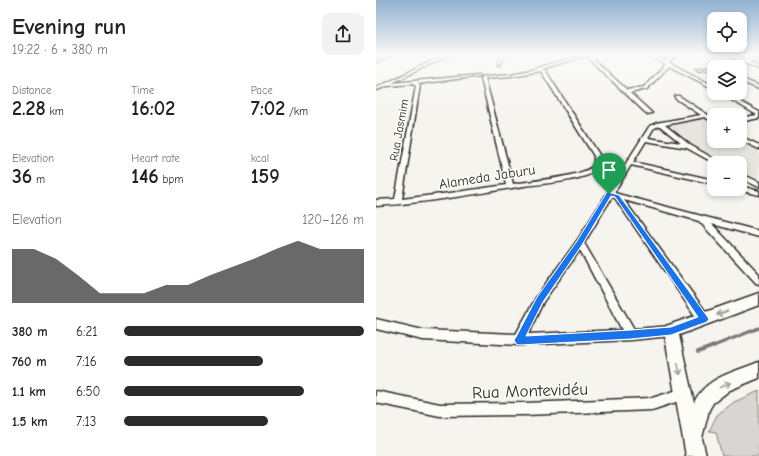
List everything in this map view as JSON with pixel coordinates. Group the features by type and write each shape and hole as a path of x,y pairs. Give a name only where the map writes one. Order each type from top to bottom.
{"street":[{"path":"376,88 403,76"},
{"path":"383,86 487,76"},
{"name":"Alameda Jaburu","path":"376,203 398,202 480,192 563,178 592,170 598,164 597,156 547,76"},
{"path":"609,76 649,113"},
{"path":"626,92 645,88 655,76"},
{"path":"693,76 707,84"},
{"path":"482,77 510,187"},
{"path":"747,82 759,88"},
{"path":"376,88 418,83"},
{"name":"Rua Jasmim","path":"398,202 418,83"},
{"path":"677,97 705,116"},
{"path":"734,100 759,115"},
{"path":"747,118 759,115"},
{"path":"519,340 540,299 613,195 629,163 654,125 705,116"},
{"path":"661,124 688,146 707,157"},
{"path":"644,139 688,146"},
{"path":"747,141 759,147"},
{"path":"629,163 707,180"},
{"path":"747,178 759,185"},
{"path":"747,190 759,193"},
{"path":"613,195 759,234"},
{"path":"613,195 704,319"},
{"path":"701,218 759,280"},
{"path":"580,243 631,335"},
{"path":"376,324 423,335 519,340 631,335 671,331 759,300"},
{"path":"671,331 694,447"},
{"path":"694,447 699,412 707,396 720,386 759,370"},
{"name":"Rua Montevidéu","path":"376,397 440,410 525,409 652,404 684,394"}],"shaded area":[{"path":"704,118 707,120 707,148 747,148 747,143 759,149 759,179 747,173 747,156 713,156 697,148 670,126 670,124"},
{"path":"759,391 759,456 722,456 716,432 709,431 717,415 734,402"}],"waterway":[{"path":"711,347 759,328"},
{"path":"698,352 714,346"}],"route":[{"path":"609,194 617,196 704,319 671,331 647,334 519,340 540,299 580,243 609,194"}]}
